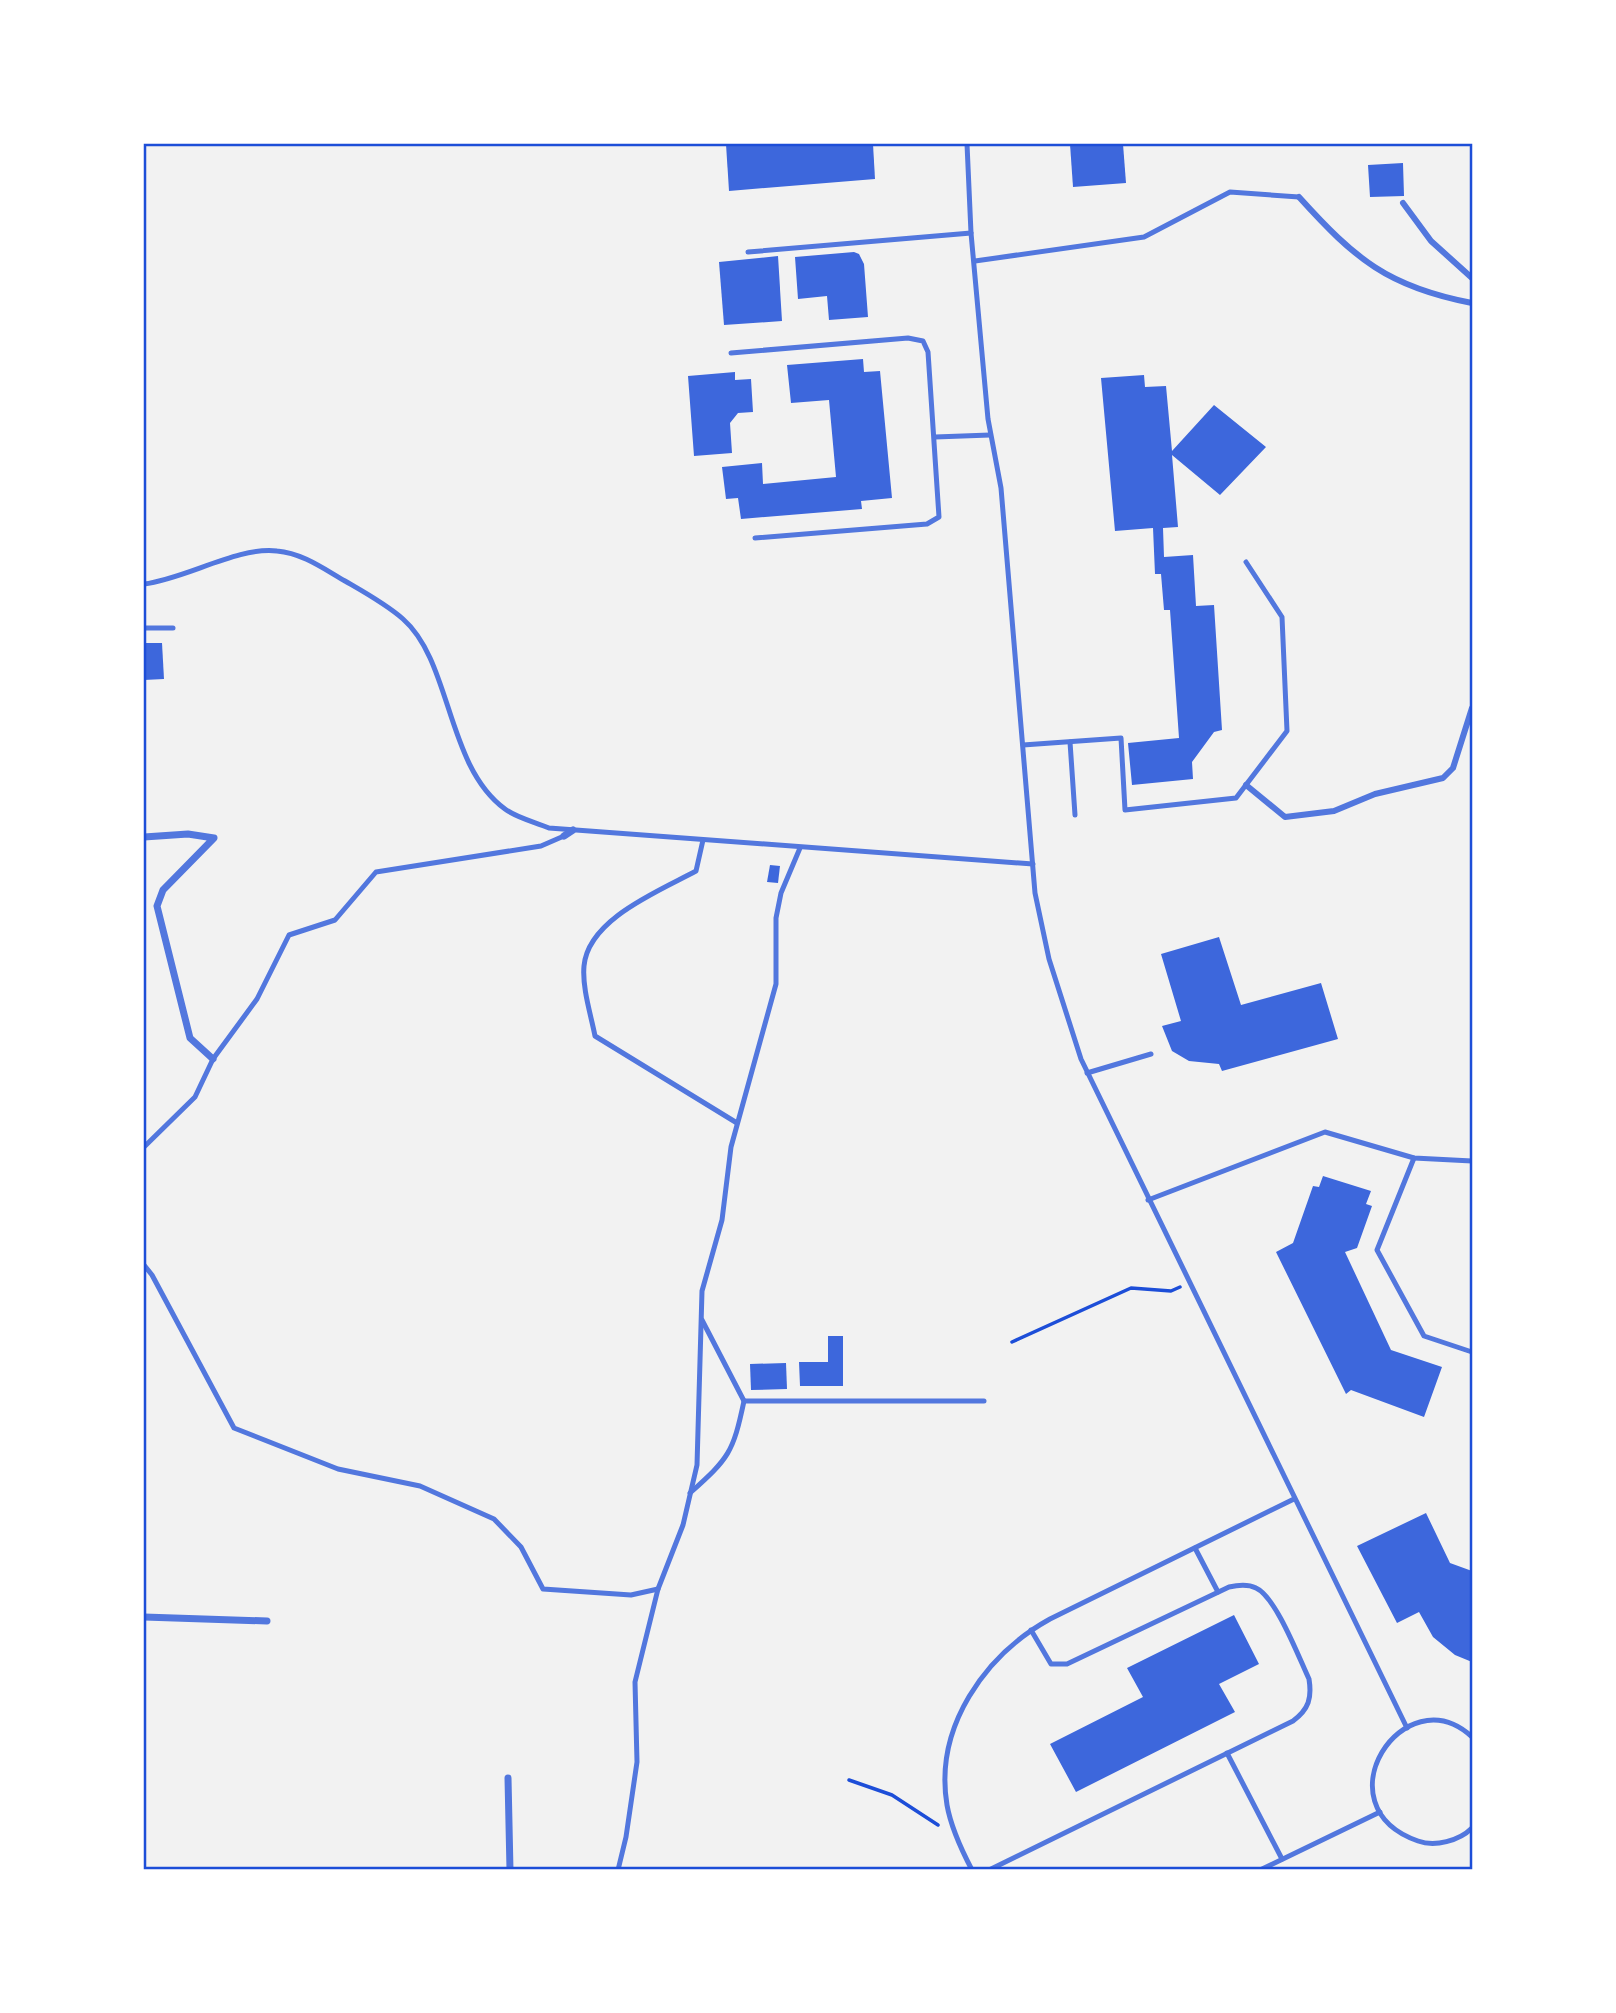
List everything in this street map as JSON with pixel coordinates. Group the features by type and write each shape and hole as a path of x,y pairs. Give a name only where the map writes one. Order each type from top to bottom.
{"street":[{"path":"1299,197 1371,268 1396,281 1442,297 1472,303"},
{"path":"1403,204 1431,240 1472,278"},
{"path":"1246,785 1285,817 1334,811 1375,794 1435,781 1453,768 1472,708"},
{"path":"564,836 573,830"},
{"path":"144,837 188,834 214,838 163,890 157,906 190,1038 213,1059"},
{"path":"144,1617 267,1621"},
{"path":"508,1778 510,1870"}],"lane":[{"path":"967,144 971,233 990,435 1001,488 1035,892 1049,959 1087,1073 1407,1728"},
{"path":"975,261 1144,237 1230,192 1299,197"},
{"path":"748,252 971,233"},
{"path":"731,353 908,338 923,341 928,352 940,510 934,523 755,538"},
{"path":"935,437 990,435"},
{"path":"144,584 199,570 242,555 276,550 308,559 404,620 428,656 474,775 505,809 549,828 1033,864"},
{"path":"1023,745 1121,738 1125,810 1236,798 1287,731 1282,617 1246,562"},
{"path":"144,628 173,628"},
{"path":"1070,742 1075,815"},
{"path":"144,1147 195,1097 213,1059 257,999 289,935 335,920 376,872 528,848 564,836"},
{"path":"704,840 696,871 618,914 587,947 583,969 595,1036 737,1123"},
{"path":"618,1870 626,1837 637,1762 635,1682 658,1589 683,1525 697,1465 702,1291 722,1220 731,1147 776,984 776,918 781,892 800,848"},
{"path":"1087,1073 1151,1054"},
{"path":"1148,1200 1325,1132 1414,1158 1472,1161"},
{"path":"1414,1158 1377,1250 1424,1336 1472,1352"},
{"path":"144,1265 152,1275 234,1428 338,1469 420,1486 494,1519 521,1547 543,1589 631,1594 658,1589"},
{"path":"690,1493 720,1466 735,1443 744,1401 701,1318"},
{"path":"744,1401 984,1401"},
{"path":"972,1870 956,1839 947,1805 944,1775 955,1726 970,1696 999,1655 1031,1630 1294,1499"},
{"path":"1195,1548 1218,1592"},
{"path":"989,1870 1303,1714 1311,1692 1309,1679 1265,1594 1247,1585 1229,1587 1067,1664 1051,1664 1031,1630"},
{"path":"1472,1737 1465,1730 1442,1721 1418,1723 1396,1733 1380,1750 1372,1773 1373,1797 1380,1812 1401,1835 1424,1843 1448,1842 1472,1828"},
{"path":"1227,1753 1282,1859"},
{"path":"1260,1870 1380,1812"}],"path":[{"path":"1012,1342 1131,1288 1171,1291 1188,1283"},
{"path":"849,1780 881,1790 914,1807 956,1839"}],"building":[{"path":"726,144 873,144 875,179 729,191"},
{"path":"1070,144 1123,144 1126,183 1073,187"},
{"path":"1403,163 1404,196 1370,197 1368,165"},
{"path":"854,252 859,254 864,264 868,317 829,320 827,296 798,299 795,257"},
{"path":"778,256 782,321 724,325 719,262"},
{"path":"863,359 864,372 880,371 892,498 861,501 862,509 741,519 738,498 726,499 722,467 762,463 763,484 836,477 829,400 791,403 787,365"},
{"path":"735,372 735,380 751,379 753,412 738,413 730,423 732,453 694,456 688,376"},
{"path":"1144,375 1145,387 1166,386 1172,451 1214,405 1266,447 1220,495 1172,455 1178,527 1163,528 1164,557 1193,555 1196,606 1214,605 1222,730 1214,732 1192,762 1193,779 1132,785 1128,743 1179,738 1170,610 1164,610 1161,574 1155,574 1153,528 1115,531 1101,378"},
{"path":"144,643 162,643 164,679 144,680"},
{"path":"770,865 780,866 778,883 767,882"},
{"path":"1219,937 1241,1005 1321,983 1338,1039 1222,1071 1219,1064 1189,1061 1172,1051 1162,1026 1181,1021 1161,954"},
{"path":"1323,1176 1371,1191 1366,1204 1372,1206 1357,1248 1345,1252 1391,1350 1442,1367 1424,1417 1351,1390 1346,1394 1276,1252 1293,1243 1313,1186 1319,1187"},
{"path":"828,1336 843,1336 843,1386 800,1386 799,1362 828,1362"},
{"path":"786,1363 787,1389 751,1390 750,1364"},
{"path":"1426,1513 1450,1563 1472,1571 1472,1662 1455,1655 1433,1637 1419,1612 1397,1623 1357,1546"},
{"path":"1234,1615 1259,1664 1219,1684 1235,1712 1076,1792 1050,1744 1143,1697 1127,1668"}]}
